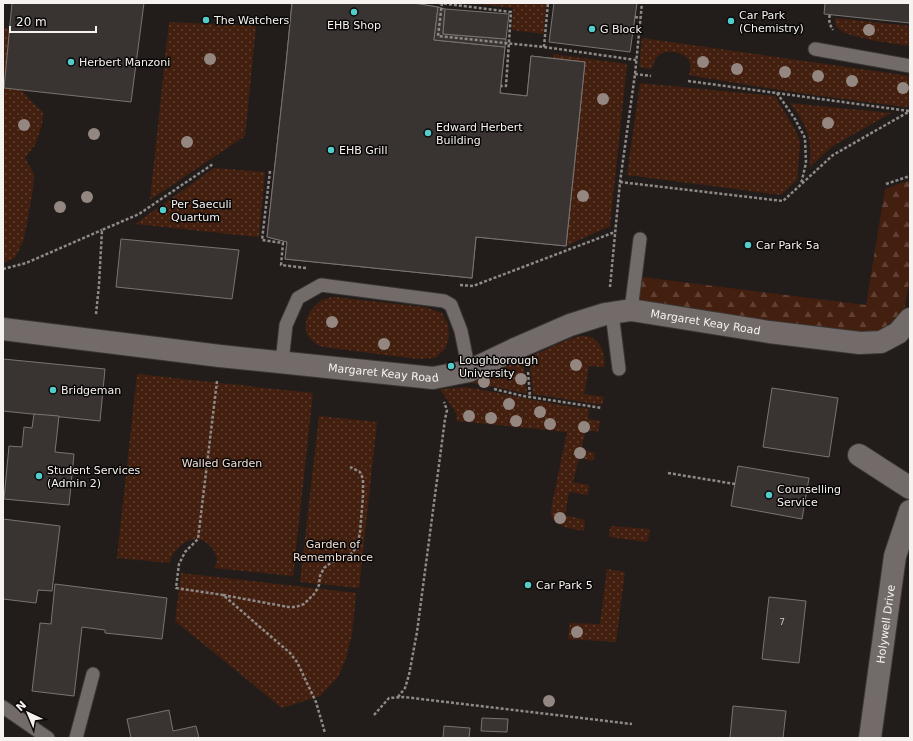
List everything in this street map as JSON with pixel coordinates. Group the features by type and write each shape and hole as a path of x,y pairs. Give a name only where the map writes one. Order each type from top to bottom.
{"street":[{"name":"Margaret Keay Road","path":"3,329 282,362 434,378 469,371 570,325 616,313 860,343 881,342 898,333 910,319"},
{"path":"859,455 910,488"},
{"name":"Holywell Drive","path":"870,738 895,556 910,511"}],"lane":[{"path":"815,49 910,66"},
{"path":"619,369 616,313 640,239"},
{"path":"282,362 286,325 298,298 321,286 444,301 451,305 461,330 469,371"},
{"path":"76,738 94,674"},
{"path":"3,707 48,738"}],"path":[{"path":"500,86 506,86 509,43 511,12 441,3 437,31 438,36 509,43 544,47 636,60"},
{"path":"544,47 548,3"},
{"path":"616,313 608,298 614,232 635,74 642,3"},
{"path":"635,17 641,18"},
{"path":"635,74 650,76"},
{"path":"688,81 910,111"},
{"path":"777,93 795,119 805,138 806,163 801,184"},
{"path":"620,182 783,201 833,154 910,111"},
{"path":"3,269 26,263 140,214 213,164"},
{"path":"270,171 262,240 283,244 281,265 312,268"},
{"path":"886,184 910,176"},
{"path":"93,340 99,285 102,230"},
{"path":"458,284 473,286 614,232"},
{"path":"218,378 198,539 185,552 179,564 176,588 288,607 296,607 304,604 315,593 324,568 332,562 343,560 357,547 360,532 363,479 360,472 350,467"},
{"path":"398,697 405,688 409,675 417,632 447,410 443,399"},
{"path":"668,473 734,484"},
{"path":"222,595 290,653 297,662 316,702 325,733"},
{"path":"374,715 389,698 404,696 632,724"}],"green space":[{"path":"470,3 546,3 544,34 512,30 513,8"},
{"path":"835,18 910,26 910,46 852,35 838,28"},
{"path":"169,22 256,26 245,136 150,200"},
{"path":"3,28 10,29 20,89 43,112 42,125 35,145 25,158 34,174 33,189 24,239 15,258 3,263"},
{"path":"642,38 910,76 910,105 906,107 689,75 690,63 688,59 680,53 675,52 665,52 660,54 655,60 652,69 639,67"},
{"path":"553,54 627,64 610,226 566,246 585,62 553,59"},
{"path":"640,83 775,96 797,133 800,143 797,180 781,195 627,175"},
{"path":"790,103 891,113 833,146 810,167 808,133 801,119"},
{"path":"214,168 265,172 259,237 135,224"},
{"path":"910,180 910,277 903,315 880,334 856,336 638,305 642,277 866,305 885,189"},
{"path":"334,297 424,307 442,313 448,324 449,337 445,349 435,358 418,359 323,347 309,338 306,332 307,318 315,305 326,298"},
{"path":"580,336 588,336 593,338 603,351 604,367 589,366 584,394 604,397 602,405 533,394 529,357 569,339"},
{"path":"523,359 527,394 471,383 495,371"},
{"name":"Walled Garden","path":"137,374 313,393 293,576 214,568 217,559 215,552 207,543 200,539 190,540 180,546 173,554 169,563 117,558"},
{"path":"466,387 589,409 588,419 600,421 598,432 586,430 581,449 595,453 593,461 579,458 573,482 589,485 588,495 569,492 565,515 585,520 584,531 560,525 551,514 567,432 457,421 456,413 440,389"},
{"name":"Garden of Remembrance","path":"319,416 377,422 359,588 300,582"},
{"path":"612,526 648,529 650,531 648,540 645,542 610,537 610,528"},
{"path":"607,569 625,572 616,642 568,639 570,623 600,624"},
{"path":"181,573 356,593 352,634 346,658 338,677 320,696 282,708 175,621"}],"building":[{"name":"Herbert Manzoni","path":"12,3 144,3 131,102 4,88"},
{"name":"Edward Herbert Building","path":"292,3 413,3 438,7 434,40 505,47 500,93 527,96 531,56 585,62 566,246 476,237 472,278 285,259 287,242 267,237"},
{"name":"Edward Herbert Building","path":"292,3 413,3 438,7 434,40 505,47 500,93 527,96 531,56 585,62 566,246 476,237 472,278 285,259 287,242 267,237"},
{"name":"G Block","path":"554,3 637,3 630,52 549,42"},
{"path":"825,3 910,3 910,23 824,14"},
{"path":"438,7 445,9 443,34 506,39 505,47 434,40"},
{"path":"445,9 509,14 506,39 443,34"},
{"path":"121,239 239,250 232,299 116,287"},
{"name":"Bridgeman","path":"3,359 105,369 100,421 3,411"},
{"path":"772,388 838,398 829,457 763,447"},
{"name":"Student Services (Admin 2)","path":"34,414 59,416 55,452 74,454 69,505 4,499 9,446 22,447 24,427 32,428"},
{"name":"Counselling Service","path":"738,466 809,478 802,519 731,506"},
{"path":"3,519 60,526 52,591 38,590 36,603 3,599"},
{"path":"55,584 167,598 162,639 105,633 105,630 82,627 74,696 32,691 40,623 51,624"},
{"path":"769,597 806,601 799,663 762,659"},
{"path":"733,706 786,711 783,738 730,738"},
{"path":"169,710 173,731 196,726 199,738 131,738 127,719"},
{"path":"482,718 508,719 507,732 481,731"},
{"path":"444,726 470,728 469,738 443,738"}],"place":[{"name":"EHB Shop","path":"354,12"},
{"name":"The Watchers","path":"206,20"},
{"name":"Car Park (Chemistry)","path":"731,21"},
{"name":"G Block","path":"592,29"},
{"name":"Herbert Manzoni","path":"71,62"},
{"name":"Edward Herbert Building","path":"428,133"},
{"name":"EHB Grill","path":"331,150"},
{"name":"Per Saeculi Quartum","path":"163,210"},
{"name":"Car Park 5a","path":"748,245"},
{"name":"Loughborough University","path":"451,366"},
{"name":"Bridgeman","path":"53,390"},
{"name":"Student Services (Admin 2)","path":"39,476"},
{"name":"Counselling Service","path":"769,495"},
{"name":"Car Park 5","path":"528,585"}]}
